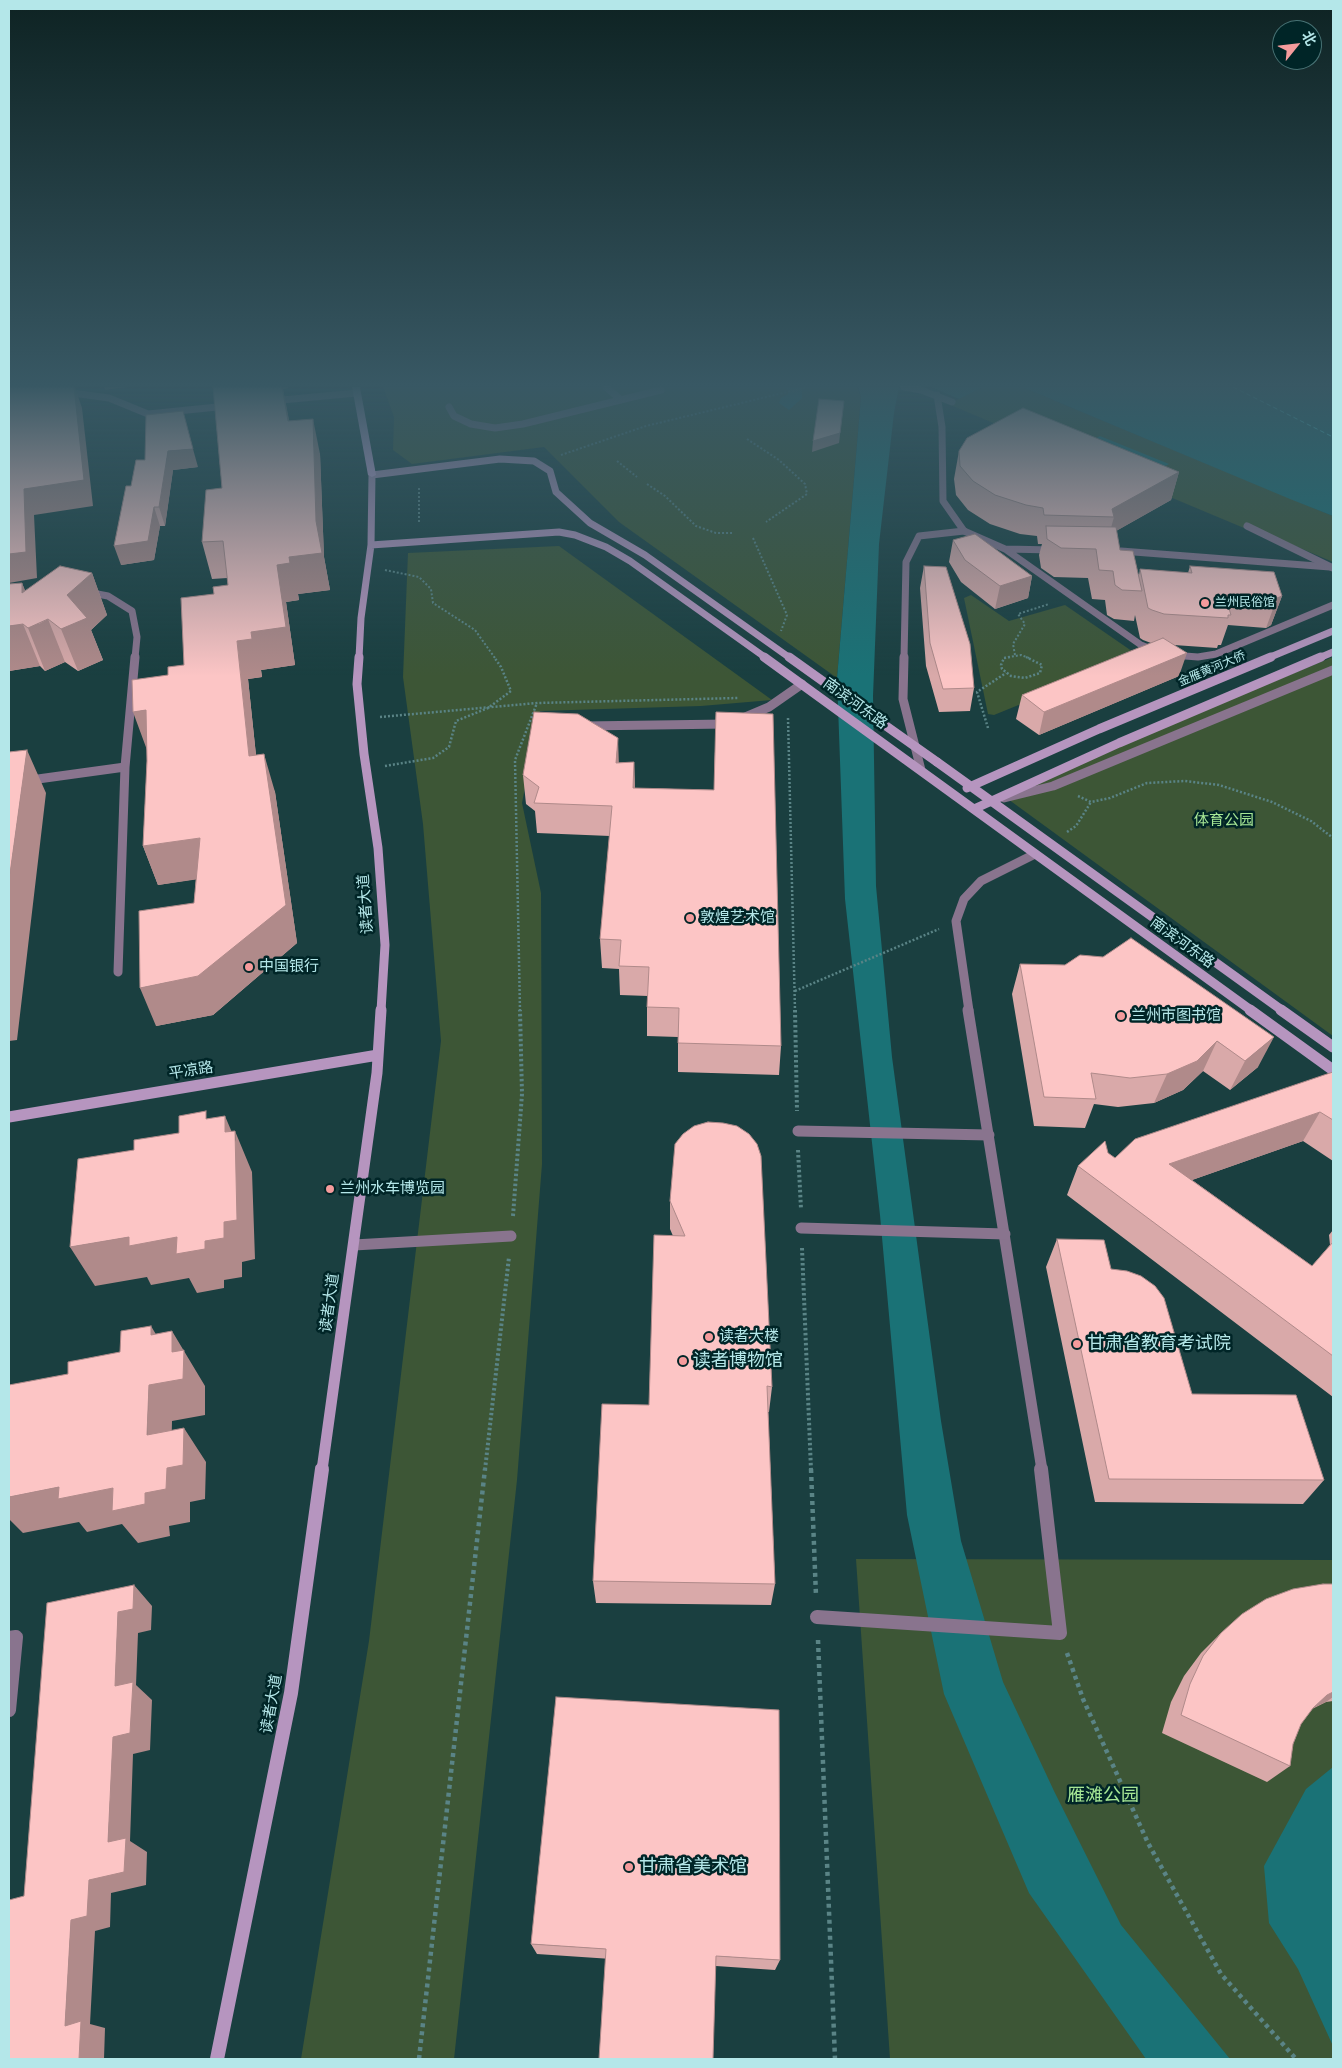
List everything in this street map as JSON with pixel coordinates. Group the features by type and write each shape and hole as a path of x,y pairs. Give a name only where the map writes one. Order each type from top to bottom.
{"main road":[{"path":"371,545 372,484"},
{"name":"南滨河东路","path":"554,484 556,492 590,523 645,556 831,687 1333,1047"},
{"name":"南滨河东路","path":"371,545 559,532 575,535 606,547 630,561 816,694 1333,1070"},
{"name":"读者大道","path":"217,2059 291,1693 354,1245 378,1055 385,945 378,848 359,719 357,684 371,545"},
{"name":"金雁黄河大侨","path":"954,795 1099,728 1333,631"},
{"path":"974,809 1119,743 1333,652"},
{"name":"平凉路","path":"9,1117 378,1055"}],"street":[{"path":"942,484 942,501 964,531"},
{"path":"1248,526 1332,568"},
{"path":"921,770 903,699 906,562 919,536 964,531 1005,549 1141,645 1158,652 1198,657 1216,654 1333,605"},
{"path":"1005,549 1061,550"},
{"path":"1116,550 1332,568"},
{"path":"76,590 108,596 132,611 137,637 125,766 118,972"},
{"path":"990,801 1053,786 1333,670"},
{"path":"576,726 726,724 769,707 802,684"},
{"path":"9,783 125,766"},
{"path":"817,1617 1060,1633 1038,1439 956,921 964,899 981,881 1035,854"},
{"path":"798,1131 989,1135"},
{"path":"802,1228 1005,1234"},
{"path":"354,1245 511,1236"},
{"path":"9,1638 16,1637 9,1710"}],"path":[{"path":"416,542 419,484"},
{"path":"647,484 665,496 696,526 716,534 732,533"},
{"path":"766,522 807,494 805,484"},
{"path":"753,538 756,551 780,595 788,615 781,630 766,642"},
{"path":"366,769 433,758 449,747 456,721 488,708 511,691 501,667 475,630 433,603 431,589 418,577 368,567"},
{"path":"1015,655 1013,644 1024,624 1018,614 1071,596"},
{"path":"1015,655 1028,656 1042,666 1040,673 1024,678 1006,672 1001,665 1002,662 1015,655"},
{"path":"988,728 976,692 1006,672"},
{"path":"787,695 798,1131 835,2059"},
{"path":"359,719 537,703 747,698"},
{"path":"419,2059 511,1236 522,1094 515,760 537,703"},
{"path":"1076,795 1091,802 1110,798 1147,783 1184,782 1219,785 1272,802 1310,821 1333,838"},
{"path":"1051,845 1076,826 1091,802"},
{"path":"795,991 930,932"},
{"path":"1060,1633 1083,1699 1153,1851 1221,1974 1296,2059"}],"green space":[{"path":"581,484 854,484 837,678 619,522"},
{"path":"1138,484 1255,484 1333,516 1333,562 1248,526 1244,528"},
{"path":"559,546 772,700 701,706 540,711 522,803 541,893 542,1164 517,1480 454,2059 301,2059 369,1641 441,1041 423,824 403,677 408,553"},
{"path":"971,595 1009,621 1065,605 1139,656 994,715 988,714 964,598"},
{"name":"体育公园","path":"1333,657 1333,1036 1001,794"},
{"name":"雁滩公园","path":"856,1559 1333,1560 1333,2059 890,2059"}],"water":[{"path":"854,484 886,484 879,544 873,696 876,886 892,1057 941,1421 961,1541 1003,1682 1054,1791 1121,1925 1230,2059 1146,2059 1029,1893 944,1694 907,1515 880,1215 845,899 837,678"},
{"path":"1253,484 1333,484 1333,516"},
{"path":"1333,1767 1333,2046 1298,1969 1269,1923 1264,1866 1306,1789"}],"building":[{"path":"9,484 61,484 24,489 26,552 9,554"},
{"path":"131,484 163,484 159,507 154,507 148,541 114,546 126,486 131,486"},
{"path":"222,484 315,484 316,521 322,553 289,557 290,563 277,565 286,627 251,632 252,639 237,641 249,756 264,754 286,905 198,976 140,988 139,911 194,903 200,838 143,846 147,761 146,710 133,712 132,680 168,675 168,667 184,665 181,598 214,594 213,587 228,585 223,541 202,542 206,490 222,488"},
{"path":"977,484 1158,484 1112,509 1114,517 1044,515 1043,508 1026,505 995,495"},
{"path":"1046,526 1116,527 1120,550 1133,551 1142,591 1122,590 1115,585 1113,571 1099,570 1096,549 1061,548 1047,539"},
{"path":"975,534 1032,576 1000,586 965,560 953,540"},
{"path":"60,566 92,573 67,595 87,618 61,629 48,619 28,628 23,624 9,626 9,584 22,583 22,593"},
{"path":"924,566 946,567 970,644 974,688 943,689 930,643"},
{"path":"1190,566 1274,572 1282,596 1277,598 1225,595 1231,615 1228,615 1228,618 1164,614 1148,608 1140,569 1192,573"},
{"path":"1163,638 1187,653 1044,712 1022,695"},
{"name":"敦煌艺术馆","path":"534,712 578,714 618,738 616,763 634,762 633,788 714,790 716,712 773,714 781,1046 678,1043 679,1008 647,1007 649,967 619,966 621,940 600,939 612,806 534,803 539,787 523,775"},
{"path":"27,750 9,881 9,752"},
{"path":"1131,938 1274,1037 1245,1061 1217,1041 1197,1061 1167,1074 1130,1078 1091,1073 1096,1099 1044,1097 1020,964 1065,965 1080,955 1103,957"},
{"path":"1333,1072 1333,1120 1320,1112 1169,1164 1312,1266 1333,1242 1333,1356 1078,1166 1105,1141 1108,1153 1115,1158 1135,1139"},
{"path":"206,1111 206,1119 225,1116 225,1132 235,1131 237,1220 224,1222 224,1238 205,1241 205,1249 176,1254 177,1237 129,1246 129,1237 70,1247 78,1159 134,1150 134,1140 179,1133 179,1116"},
{"name":"读者大楼","path":"708,1122 737,1126 749,1134 757,1144 761,1156 772,1387 767,1386 775,1584 593,1581 602,1404 649,1405 654,1235 685,1236 670,1201 675,1144 683,1134 694,1126"},
{"path":"1057,1239 1104,1240 1111,1269 1127,1271 1141,1276 1155,1286 1164,1298 1192,1394 1296,1395 1324,1480 1109,1479"},
{"path":"151,1326 151,1335 172,1331 172,1352 184,1350 183,1379 149,1385 147,1435 184,1428 183,1465 167,1468 166,1489 145,1493 145,1504 112,1511 113,1488 58,1499 59,1487 9,1497 9,1385 68,1374 68,1362 120,1352 121,1331"},
{"path":"1333,1584 1333,1692 1313,1708 1301,1724 1293,1744 1290,1766 1181,1715 1190,1684 1203,1656 1221,1633 1242,1614 1266,1599 1293,1589"},
{"path":"134,1585 133,1609 118,1612 115,1686 133,1682 130,1733 113,1737 108,1842 126,1838 124,1872 89,1880 87,1916 71,1920 65,2026 81,2021 79,2059 9,2059 9,1900 24,1896 47,1603"},
{"path":"556,1697 779,1710 780,1960 716,1956 713,2059 599,2059 606,1949 531,1944"}],"place":[{"name":"兰州民俗馆","path":"1205,603"},
{"name":"敦煌艺术馆","path":"690,918"},
{"name":"中国银行","path":"249,967"},
{"name":"兰州市图书馆","path":"1121,1016"},
{"name":"兰州水车博览园","path":"330,1189"},
{"name":"读者大楼","path":"709,1337"},
{"name":"甘肃省教育考试院","path":"1077,1344"},
{"name":"读者博物馆","path":"683,1361"},
{"name":"甘肃省美术馆","path":"629,1867"}]}
